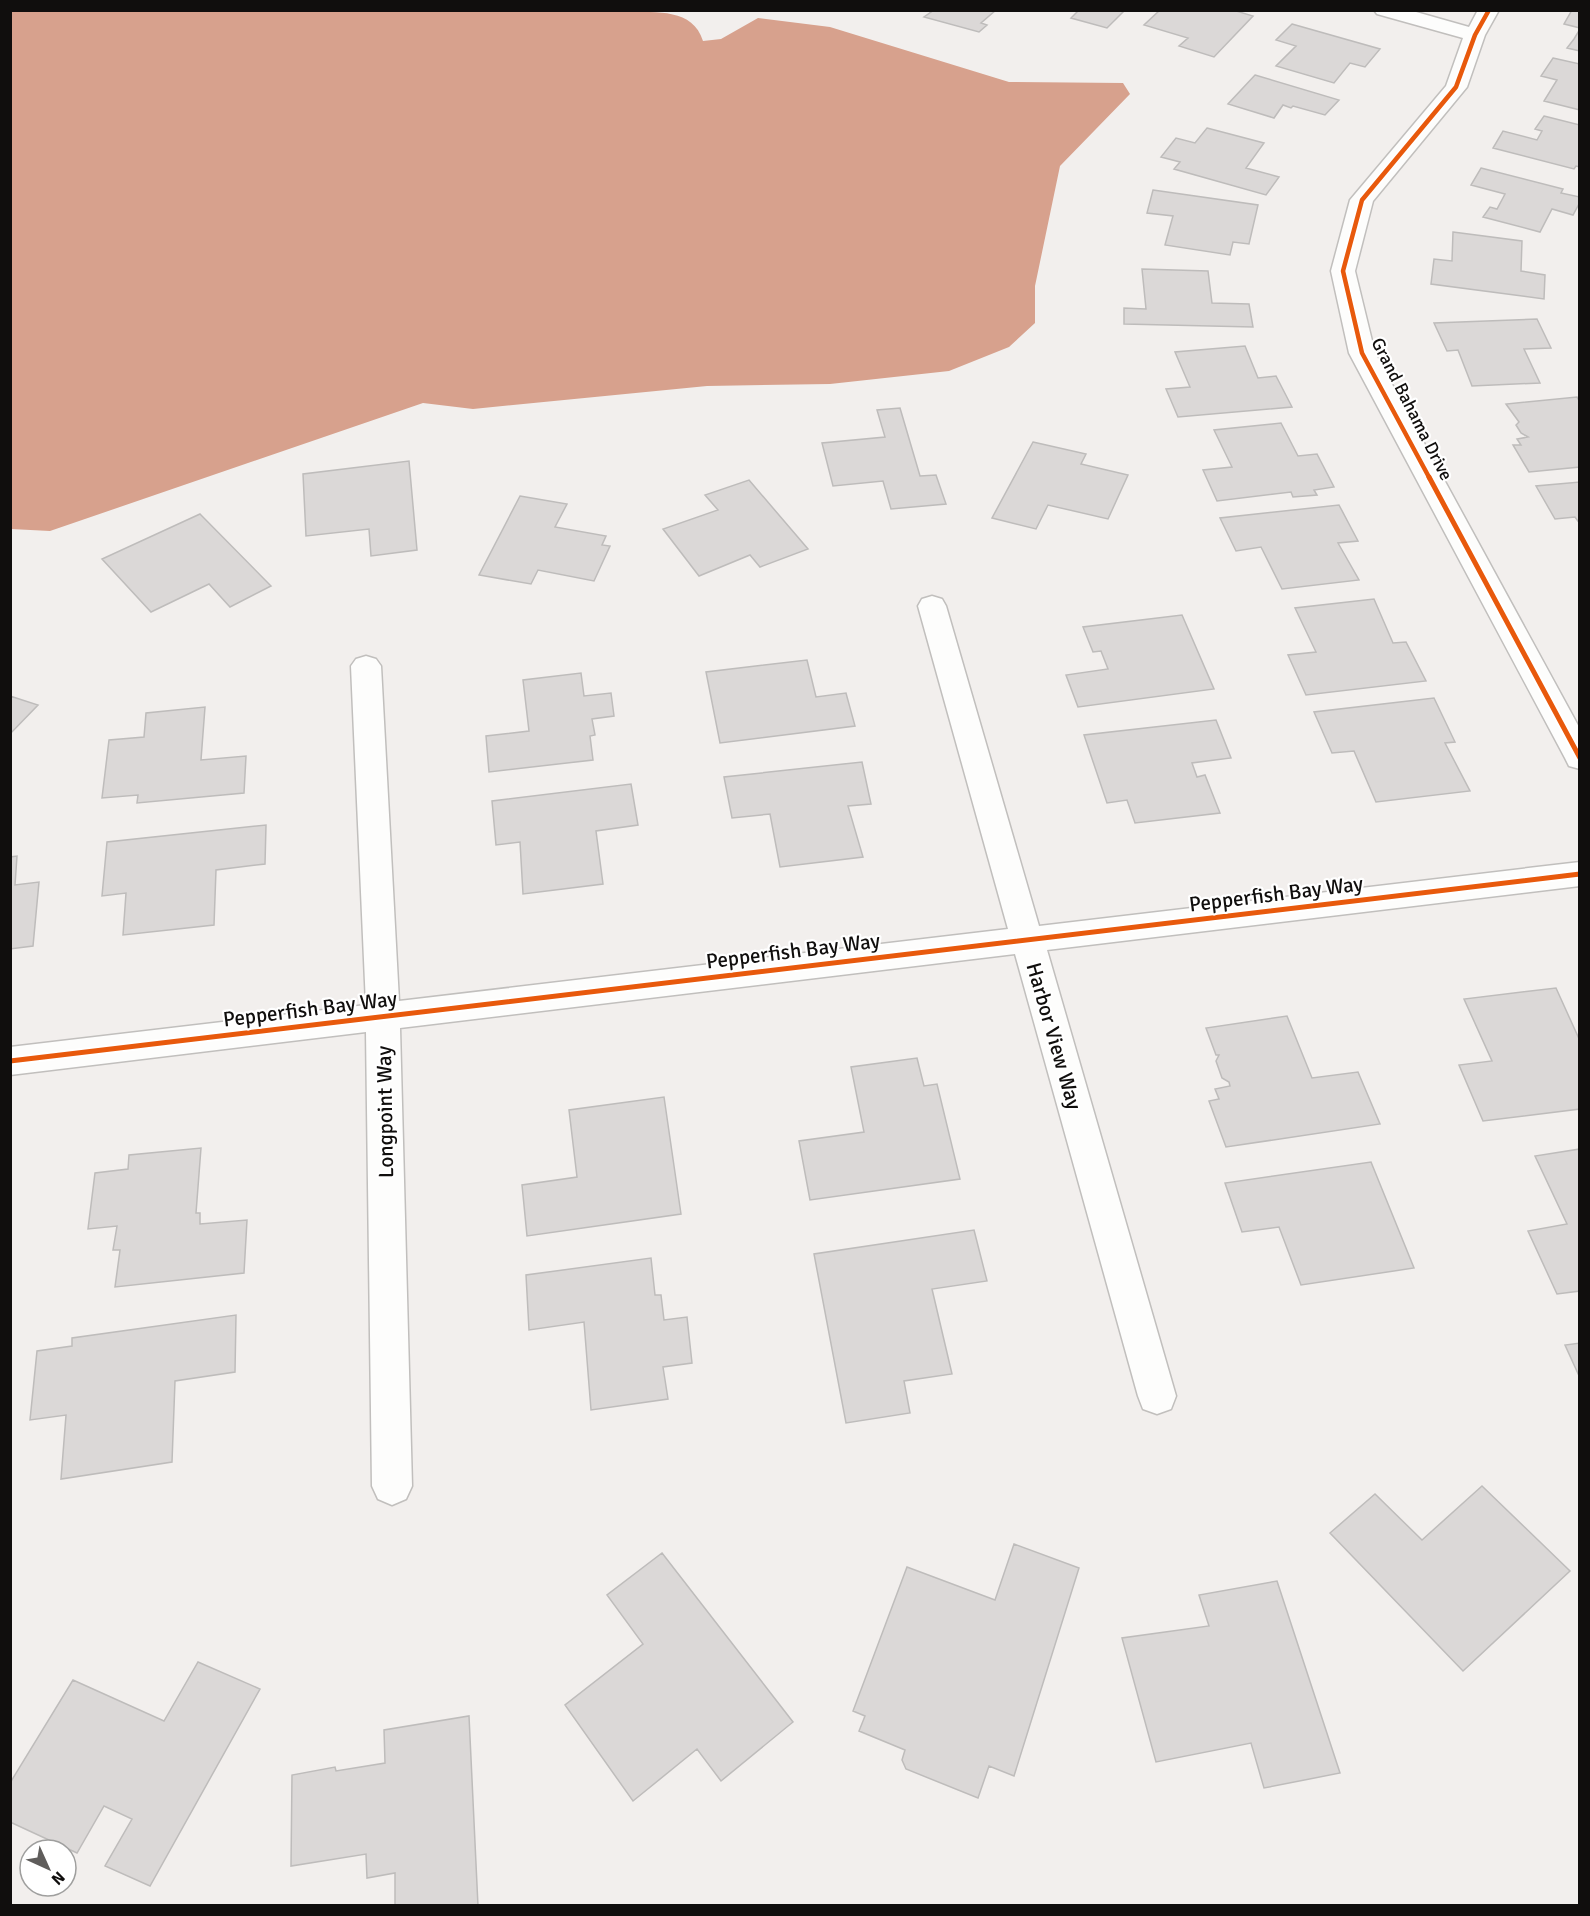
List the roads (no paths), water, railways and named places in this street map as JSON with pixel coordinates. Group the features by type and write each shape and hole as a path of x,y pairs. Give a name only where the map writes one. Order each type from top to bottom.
{"street":[{"path":"1384,10 1475,35"},
{"name":"Grand Bahama Drive","path":"1489,10 1475,35 1456,87 1362,200 1343,271 1362,353 1580,758"},
{"name":"Harbor View Way","path":"932,606 1157,1396"},
{"name":"Longpoint Way","path":"366,666 383,1017 392,1486"},
{"name":"Pepperfish Bay Way","path":"10,1062 1580,874"}]}
